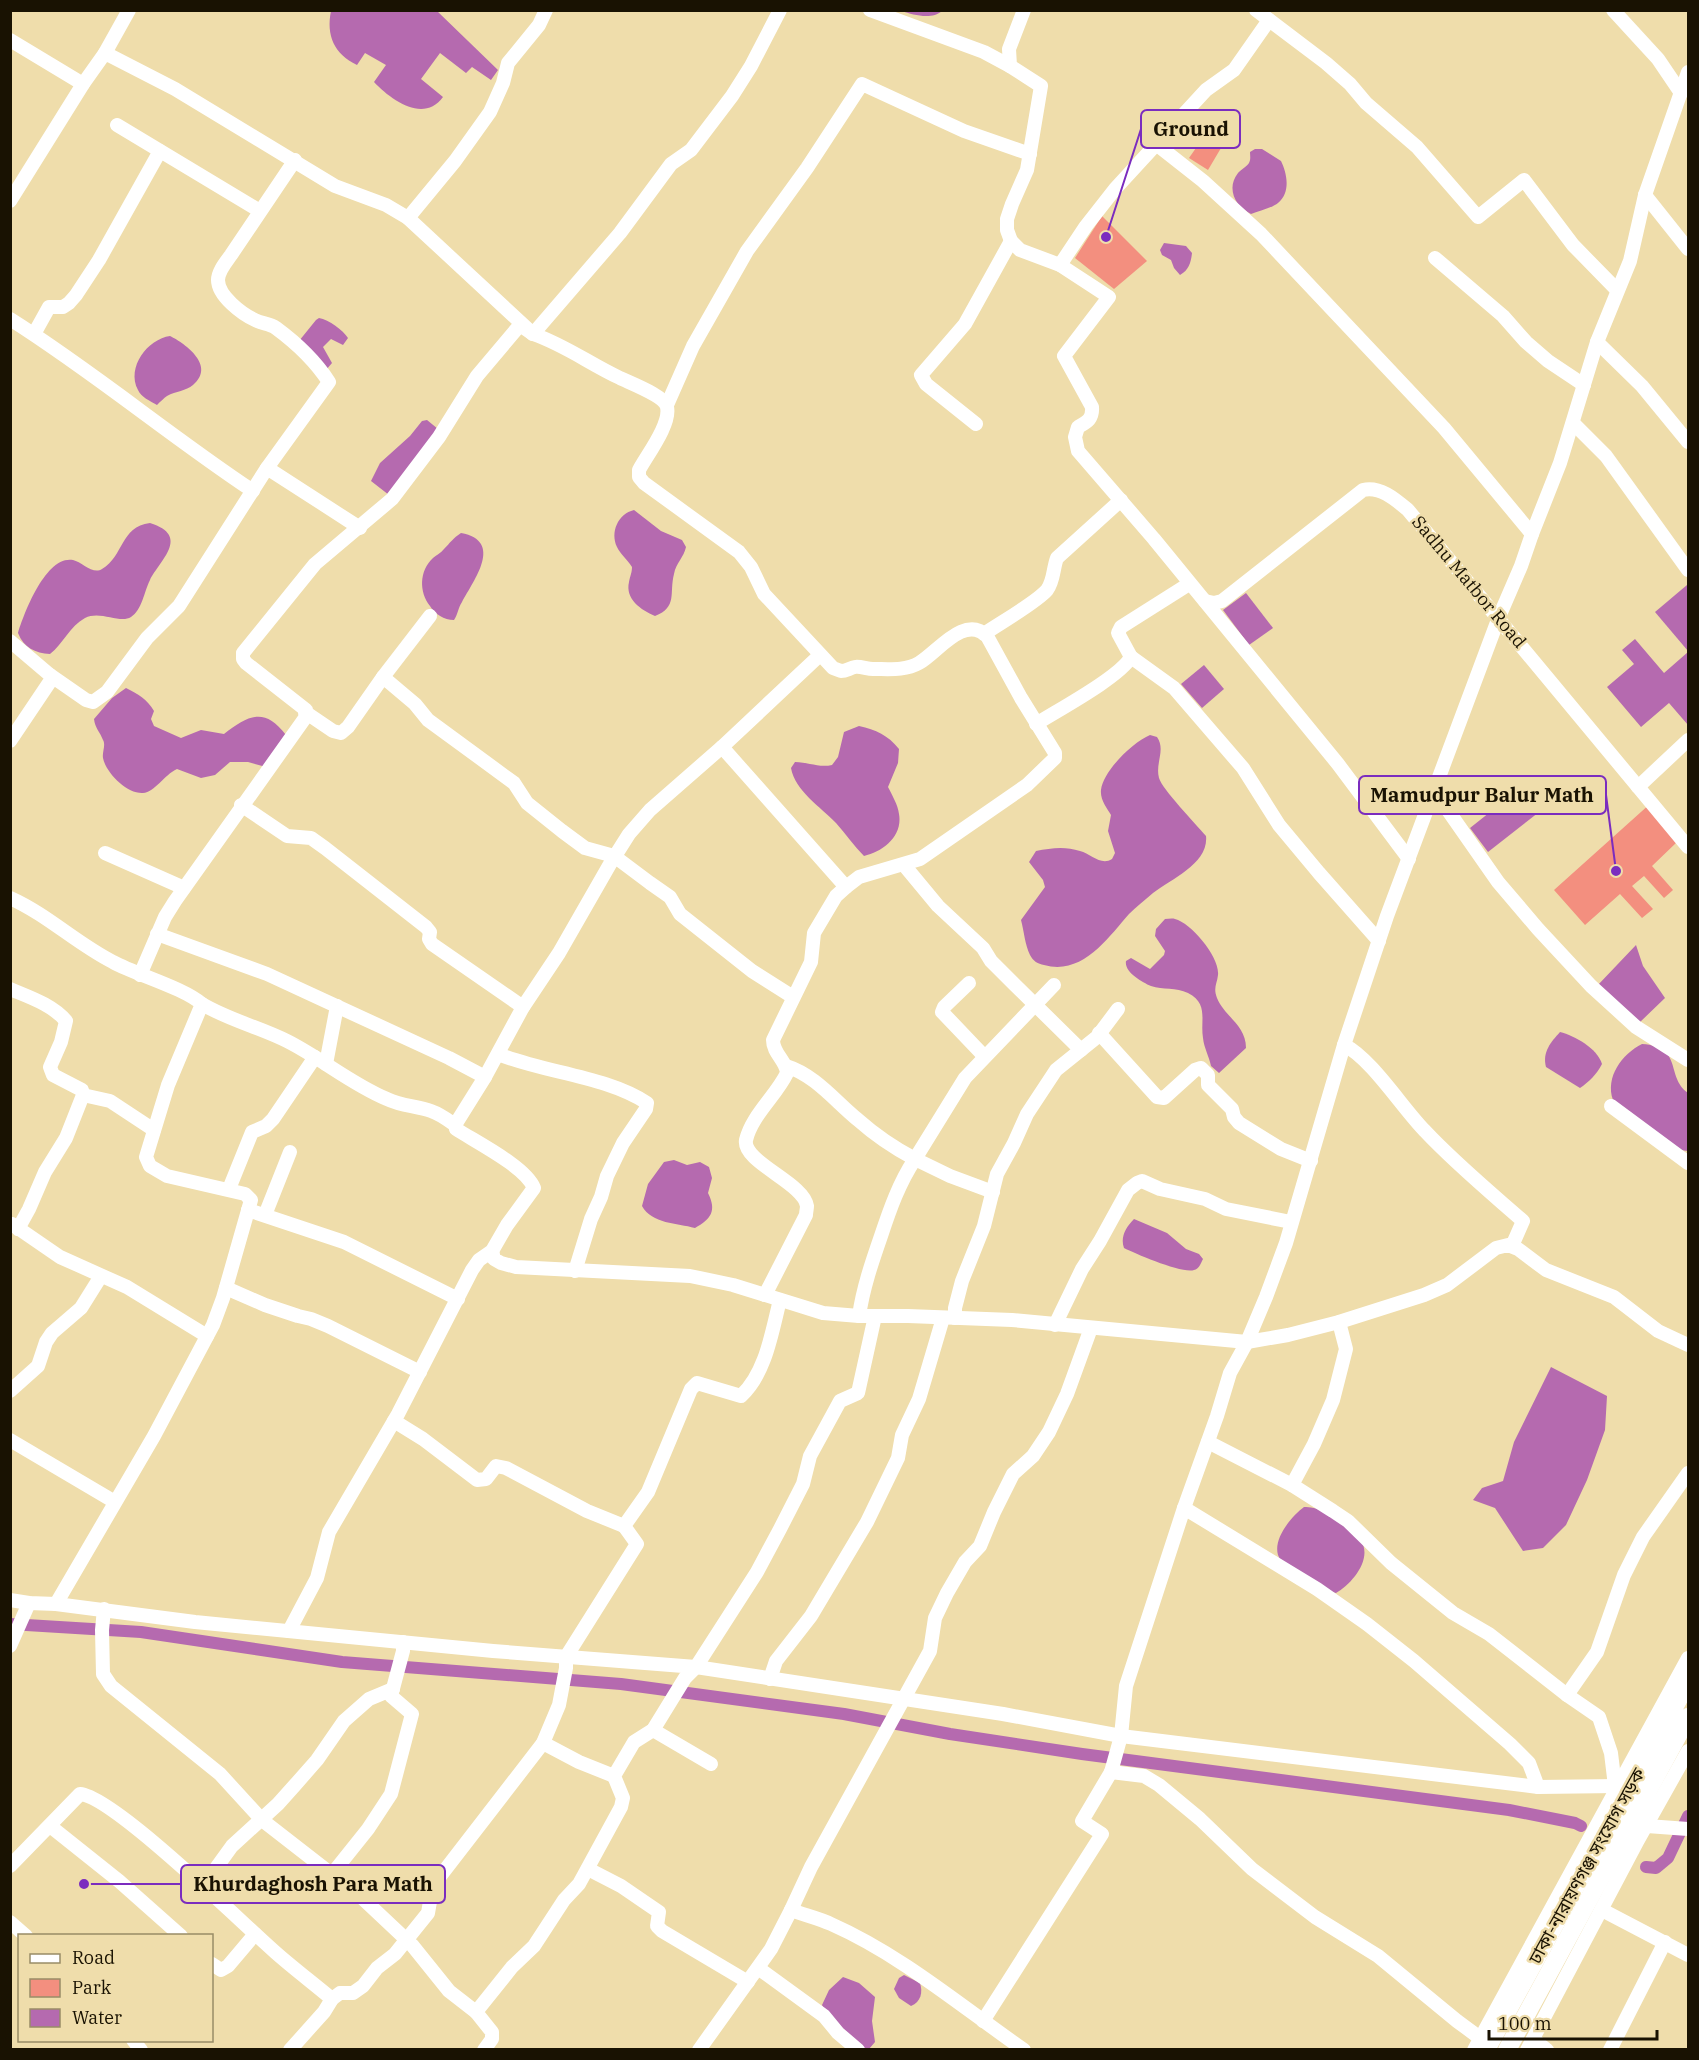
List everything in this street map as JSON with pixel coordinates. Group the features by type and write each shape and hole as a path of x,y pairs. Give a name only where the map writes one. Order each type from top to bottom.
{"main road":[{"name":"ঢাকা-নারায়ণগঞ্জ সংযোগ সড়ক","path":"1480,2046 1689,1682"},
{"name":"ঢাকা-নারায়ণগঞ্জ সংযোগ সড়ক","path":"1507,2049 1689,1717"}],"street":[{"path":"10,201 105,53 129,10"},
{"path":"408,218 455,161 490,112 503,83 508,63 535,31 546,10"},
{"path":"533,334 620,233 671,164 692,150 751,66 780,10"},
{"path":"870,10 984,52 1041,86 1027,170 1007,219 1007,230 1011,240 1020,250 1028,255 1060,265 1108,297 1064,356 1092,408 1093,415 1089,421 1078,427 1075,437 1078,451 1205,601 1338,764 1409,859"},
{"path":"1010,66 1009,48 1024,10"},
{"path":"1256,10 1350,84 1366,103 1417,147 1478,217 1524,180 1573,245 1617,290"},
{"path":"1613,10 1658,58 1681,93"},
{"path":"1060,265 1086,226 1115,189 1206,90 1234,70 1269,20"},
{"path":"10,39 83,84"},
{"path":"105,53 176,89 335,186 386,205 408,218 533,334"},
{"path":"983,2021 1102,1834 1082,1821 1112,1772 1120,1740 1126,1686 1184,1508 1230,1373 1247,1342 1286,1243 1344,1045 1379,941 1432,793 1560,463 1597,342 1630,261 1645,195 1689,72"},
{"path":"765,1295 806,1215 807,1205 803,1197 790,1185 748,1152 746,1143 753,1123 787,1073 786,1066 773,1048 773,1040 811,962 812,942 820,920 846,886 859,877 920,860 1027,785 1052,762 1055,753 984,633 974,630 946,640 922,662 909,669 856,667 841,671 833,668 764,594 751,567 740,552 644,483 639,477 639,470 664,426 667,405 693,346 747,251 807,168 862,84 964,131 1030,154"},
{"path":"117,125 260,211"},
{"path":"1156,144 1203,181 1262,234 1444,429 1532,534"},
{"path":"34,334 49,307 63,307 69,303 99,260 160,151"},
{"path":"10,641 50,675 86,700 93,702 107,692 147,638 179,606 267,468 329,382 278,329 249,317 230,302 221,291 218,280 220,270 295,160"},
{"path":"1645,195 1689,249"},
{"path":"976,424 926,384 921,375 965,324 1011,240"},
{"path":"1436,258 1503,316 1526,342 1548,361 1584,385"},
{"path":"10,319 253,491"},
{"path":"140,975 165,917 241,805 304,718 306,710 246,663 243,653 315,564 392,499 439,437 477,376 510,335 520,325 533,334 556,342 606,372 647,391 667,405"},
{"path":"1597,342 1642,386 1689,442"},
{"path":"1573,423 1606,456 1689,570"},
{"path":"267,468 360,528"},
{"name":"Sadhu Matbor Road","path":"1205,601 1214,603 1222,601 1363,489 1372,488 1393,498 1408,510 1499,617 1689,847"},
{"path":"984,633 1047,590 1058,558 1121,500"},
{"path":"1189,584 1121,627 1118,633 1131,657 1174,688 1243,768 1279,825 1318,873 1379,941"},
{"path":"305,712 333,731 341,733 348,727 430,616"},
{"path":"455,1125 485,1077 523,1007 559,953 629,834 650,810 722,747 820,655"},
{"path":"1036,724 1109,678 1127,664 1131,657"},
{"path":"10,741 51,680 50,675"},
{"path":"383,677 416,704 428,720 519,787 522,798 562,831 585,848 614,856 670,897 680,914 752,972 793,997"},
{"path":"1638,787 1689,740"},
{"path":"722,747 846,886"},
{"path":"1432,793 1447,809 1498,882 1538,929 1592,986 1636,1027 1689,1060"},
{"path":"241,805 287,836 310,838 325,848 426,927 430,932 429,939 437,948 523,1007"},
{"path":"105,853 184,888"},
{"path":"904,865 938,906 983,948 991,960 1081,1050"},
{"path":"10,898 31,907 92,951 140,975 186,994 218,1013 288,1042 371,1092 401,1105 430,1110 455,1125 456,1129 476,1140 526,1177 534,1188 507,1225 492,1251 479,1260 394,1421 329,1532 317,1578 290,1630"},
{"path":"157,934 267,974 485,1077"},
{"path":"969,983 944,1007 942,1012 984,1056"},
{"path":"859,1316 868,1274 888,1213 903,1180 953,1096 984,1056 1054,985"},
{"path":"10,989 60,1013 66,1021 61,1042 50,1067 53,1075 82,1090 83,1095 66,1138 45,1172 29,1209 14,1226 60,1257 145,1297 207,1336"},
{"path":"56,1604 154,1436 207,1336 226,1288 251,1200 245,1194 229,1189 167,1176 150,1166 146,1157 168,1085 202,1004"},
{"path":"229,1189 252,1132 266,1126 273,1119 321,1061 337,1006"},
{"path":"770,1679 776,1661 811,1616 867,1522 898,1458 902,1435 919,1399 949,1318 955,1308 962,1281 984,1226 997,1174 1036,1098 1056,1070 1099,1034 1118,1009"},
{"path":"1099,1034 1157,1097 1164,1098 1195,1070 1201,1068 1208,1076 1208,1085 1213,1093 1232,1109 1239,1123 1281,1149 1311,1161"},
{"path":"1344,1045 1371,1067 1433,1139 1491,1195 1523,1221 1512,1246"},
{"path":"498,1054 527,1065 614,1087 647,1103 646,1109 623,1143 607,1176 575,1271"},
{"path":"786,1066 795,1068 811,1079 873,1132 915,1160 993,1192"},
{"path":"83,1095 110,1101 154,1130"},
{"path":"1611,1106 1689,1163"},
{"path":"265,1215 290,1152"},
{"path":"1055,1325 1082,1269 1100,1242 1128,1190 1137,1183 1142,1181 1160,1189 1190,1195 1226,1209 1291,1222"},
{"path":"248,1210 344,1242 458,1299"},
{"path":"492,1251 494,1259 516,1267 690,1276 780,1299 823,1313 1055,1325 1247,1342 1288,1335 1397,1305 1447,1285 1496,1248 1508,1245 1546,1270 1614,1297 1658,1330 1689,1345"},
{"path":"10,1391 38,1366 46,1342 52,1333 81,1308 101,1276"},
{"path":"226,1288 274,1308 311,1318 420,1372"},
{"path":"624,1526 648,1492 691,1389 697,1383 741,1396 747,1390 760,1366 780,1299"},
{"path":"614,1776 634,1742 653,1730 685,1678 696,1667 757,1572 803,1484 810,1456 840,1401 858,1393 875,1316"},
{"path":"1292,1485 1314,1444 1333,1400 1346,1349 1339,1322"},
{"path":"700,2049 758,1968 791,1910 811,1867 930,1651 935,1618 947,1593 965,1562 980,1546 1013,1474 1033,1456 1061,1408 1083,1355 1091,1328"},
{"path":"290,2049 324,2012 332,1999 340,1993 353,1993 363,1986 377,1968 395,1954 428,1912 432,1890 438,1880 543,1743 559,1705 566,1662 637,1544 624,1526 587,1511 506,1468 496,1466 486,1479 477,1480 464,1473 423,1439 394,1421"},
{"path":"10,1440 115,1502"},
{"path":"1208,1442 1292,1485 1348,1521 1391,1563 1453,1614 1489,1634 1599,1717 1611,1753 1617,1786"},
{"path":"1567,1695 1597,1653 1624,1575 1643,1537 1689,1473"},
{"path":"1184,1508 1327,1596 1414,1661 1510,1743 1529,1763 1538,1787"},
{"path":"10,1600 104,1609 195,1622 290,1630 403,1646 566,1662 696,1667 770,1679 900,1706 1003,1714 1120,1740 1538,1787 1617,1786"},
{"path":"10,1646 28,1603"},
{"path":"104,1609 103,1674 111,1686 220,1774 262,1820 361,1897 406,1939 448,1991 476,2012 492,2032 492,2039 484,2049"},
{"path":"332,1874 368,1829 391,1794 412,1714 391,1696 403,1646"},
{"path":"1112,1772 1144,1776 1159,1785 1200,1819 1252,1869 1315,1917 1378,1956 1457,2021 1480,2046 1617,1786 1689,1658"},
{"path":"203,1887 232,1846 278,1804 317,1760 344,1721 369,1699 393,1689"},
{"path":"653,1730 711,1764"},
{"path":"476,2012 512,1967 534,1946 564,1900 579,1884 624,1798 614,1776 579,1762 543,1743"},
{"path":"1547,2049 1530,2044 1647,1826 1684,1766 1689,1751"},
{"path":"10,1866 80,1794 87,1794 134,1827 332,1999"},
{"path":"50,1826 119,1881 180,1934"},
{"path":"1647,1826 1682,1829"},
{"path":"588,1869 621,1886 659,1912 657,1926 662,1931 747,1982"},
{"path":"791,1910 830,1923 872,1945 917,1973 1024,2049"},
{"path":"1602,1910 1689,1955"},
{"path":"10,1922 25,1934"},
{"path":"213,1965 221,1970 228,1966 255,1934"},
{"path":"1610,2049 1665,1942"},
{"path":"758,1968 824,2016 838,2033 858,2049"}],"green space":[{"path":"1205,135 1221,148 1208,170 1189,158"},
{"path":"1102,216 1147,261 1114,289 1075,258"},
{"path":"1651,803 1677,842 1652,866 1673,890 1664,898 1644,876 1632,886 1653,909 1642,918 1620,894 1585,925 1554,890"}],"water":[{"path":"331,11 437,11 498,70 491,80 472,67 466,73 440,53 421,79 443,97 435,105 427,108 418,109 408,106 390,96 374,82 386,65 365,53 357,65 349,61 337,49 331,36"},
{"path":"902,11 942,11 928,16"},
{"path":"1262,149 1281,161 1287,183 1285,194 1278,203 1251,214 1237,202 1233,185 1238,173 1249,163 1250,152"},
{"path":"1164,243 1186,246 1192,253 1186,271 1180,275 1171,260 1162,255 1160,250"},
{"path":"319,318 335,326 348,338 343,345 331,339 323,347 332,363 326,370 299,341"},
{"path":"170,336 184,344 196,356 201,370 199,378 193,385 167,396 157,405 139,392 135,372 147,348 154,342"},
{"path":"427,420 438,429 389,495 371,481 380,463 410,436 422,421"},
{"path":"634,510 661,531 682,540 686,547 675,570 670,604 655,616 644,611 629,594 632,567 618,550 615,541 617,524 624,515"},
{"path":"150,523 162,528 171,541 135,614 126,619 97,615 85,618 50,654 35,651 27,646 18,633 21,624 38,587 54,566 63,561 73,560 91,569 102,569 115,557 133,530"},
{"path":"461,533 474,537 481,544 482,562 454,620 450,620 440,616 432,609 426,600 422,582 428,563"},
{"path":"1688,586 1688,651 1655,612"},
{"path":"1246,593 1273,628 1249,645 1223,610"},
{"path":"1635,639 1664,673 1688,652 1688,725 1669,703 1641,727 1607,687 1634,664 1622,650"},
{"path":"1204,665 1224,689 1202,708 1181,684"},
{"path":"126,688 142,697 154,711 151,719 154,726 181,738 201,730 224,734 241,722 256,717 270,720 286,735 266,767 248,762 230,762 215,775 201,778 177,769 152,790 143,793 130,790 118,782 108,770 103,758 104,742 94,719 112,698"},
{"path":"859,726 881,734 899,749 898,763 888,787 898,811 898,829 895,836 884,847 864,856 836,823 803,791 793,776 791,768 795,762 832,765 838,757 844,732"},
{"path":"1150,735 1157,737 1160,742 1158,772 1161,783 1206,836 1202,854 1188,869 1153,893 1129,914 1093,953 1070,965 1058,967 1038,963 1028,951 1021,920 1045,887 1043,880 1029,862 1036,851 1058,848 1080,851 1104,861 1112,859 1115,853 1108,831 1111,815 1102,797 1103,782 1120,758 1135,744"},
{"path":"1534,798 1543,809 1488,852 1470,828 1504,801 1514,813"},
{"path":"1165,919 1182,922 1209,950 1217,968 1215,989 1217,998 1243,1033 1246,1048 1219,1073 1211,1066 1204,1045 1201,1007 1195,997 1183,991 1147,984 1134,976 1126,965 1126,961 1131,958 1150,969 1164,955 1165,951 1155,936 1156,929"},
{"path":"1636,945 1643,966 1665,998 1638,1024 1597,986"},
{"path":"1560,1032 1585,1044 1602,1064 1592,1078 1580,1088 1546,1067 1546,1052"},
{"path":"1642,1044 1655,1046 1669,1056 1677,1079 1688,1093 1688,1151 1680,1150 1613,1100 1611,1083 1617,1067 1628,1054"},
{"path":"674,1160 687,1165 700,1162 709,1167 712,1178 708,1193 712,1210 709,1218 695,1228 658,1220 646,1212 642,1206 648,1184 664,1162"},
{"path":"1134,1219 1167,1233 1186,1249 1199,1254 1203,1259 1200,1266 1194,1270 1180,1269 1124,1248 1124,1232"},
{"path":"1551,1367 1607,1396 1605,1430 1587,1480 1566,1525 1543,1548 1523,1551 1495,1508 1473,1500 1482,1488 1503,1481 1514,1442"},
{"path":"1304,1507 1319,1510 1333,1517 1356,1535 1364,1546 1363,1562 1359,1570 1336,1593 1323,1589 1289,1567 1278,1555 1277,1548 1281,1535 1289,1522"},
{"path":"904,1975 920,1983 921,1986 919,1999 911,2006 899,1998 894,1989 899,1978"},
{"path":"843,1977 859,1983 875,1997 872,2021 875,2042 869,2049 862,2047 825,2011 822,2005 829,1990"}],"waterway":[{"path":"10,1624 141,1632 342,1662 621,1684 844,1714 950,1734 1082,1754 1509,1810 1581,1826"},
{"path":"1646,1867 1656,1868 1668,1858 1688,1816"}],"place":[{"name":"Ground","path":"1106,237"},
{"name":"Mamudpur Balur Math","path":"1616,871"},
{"name":"Khurdaghosh Para Math","path":"84,1884"}]}
